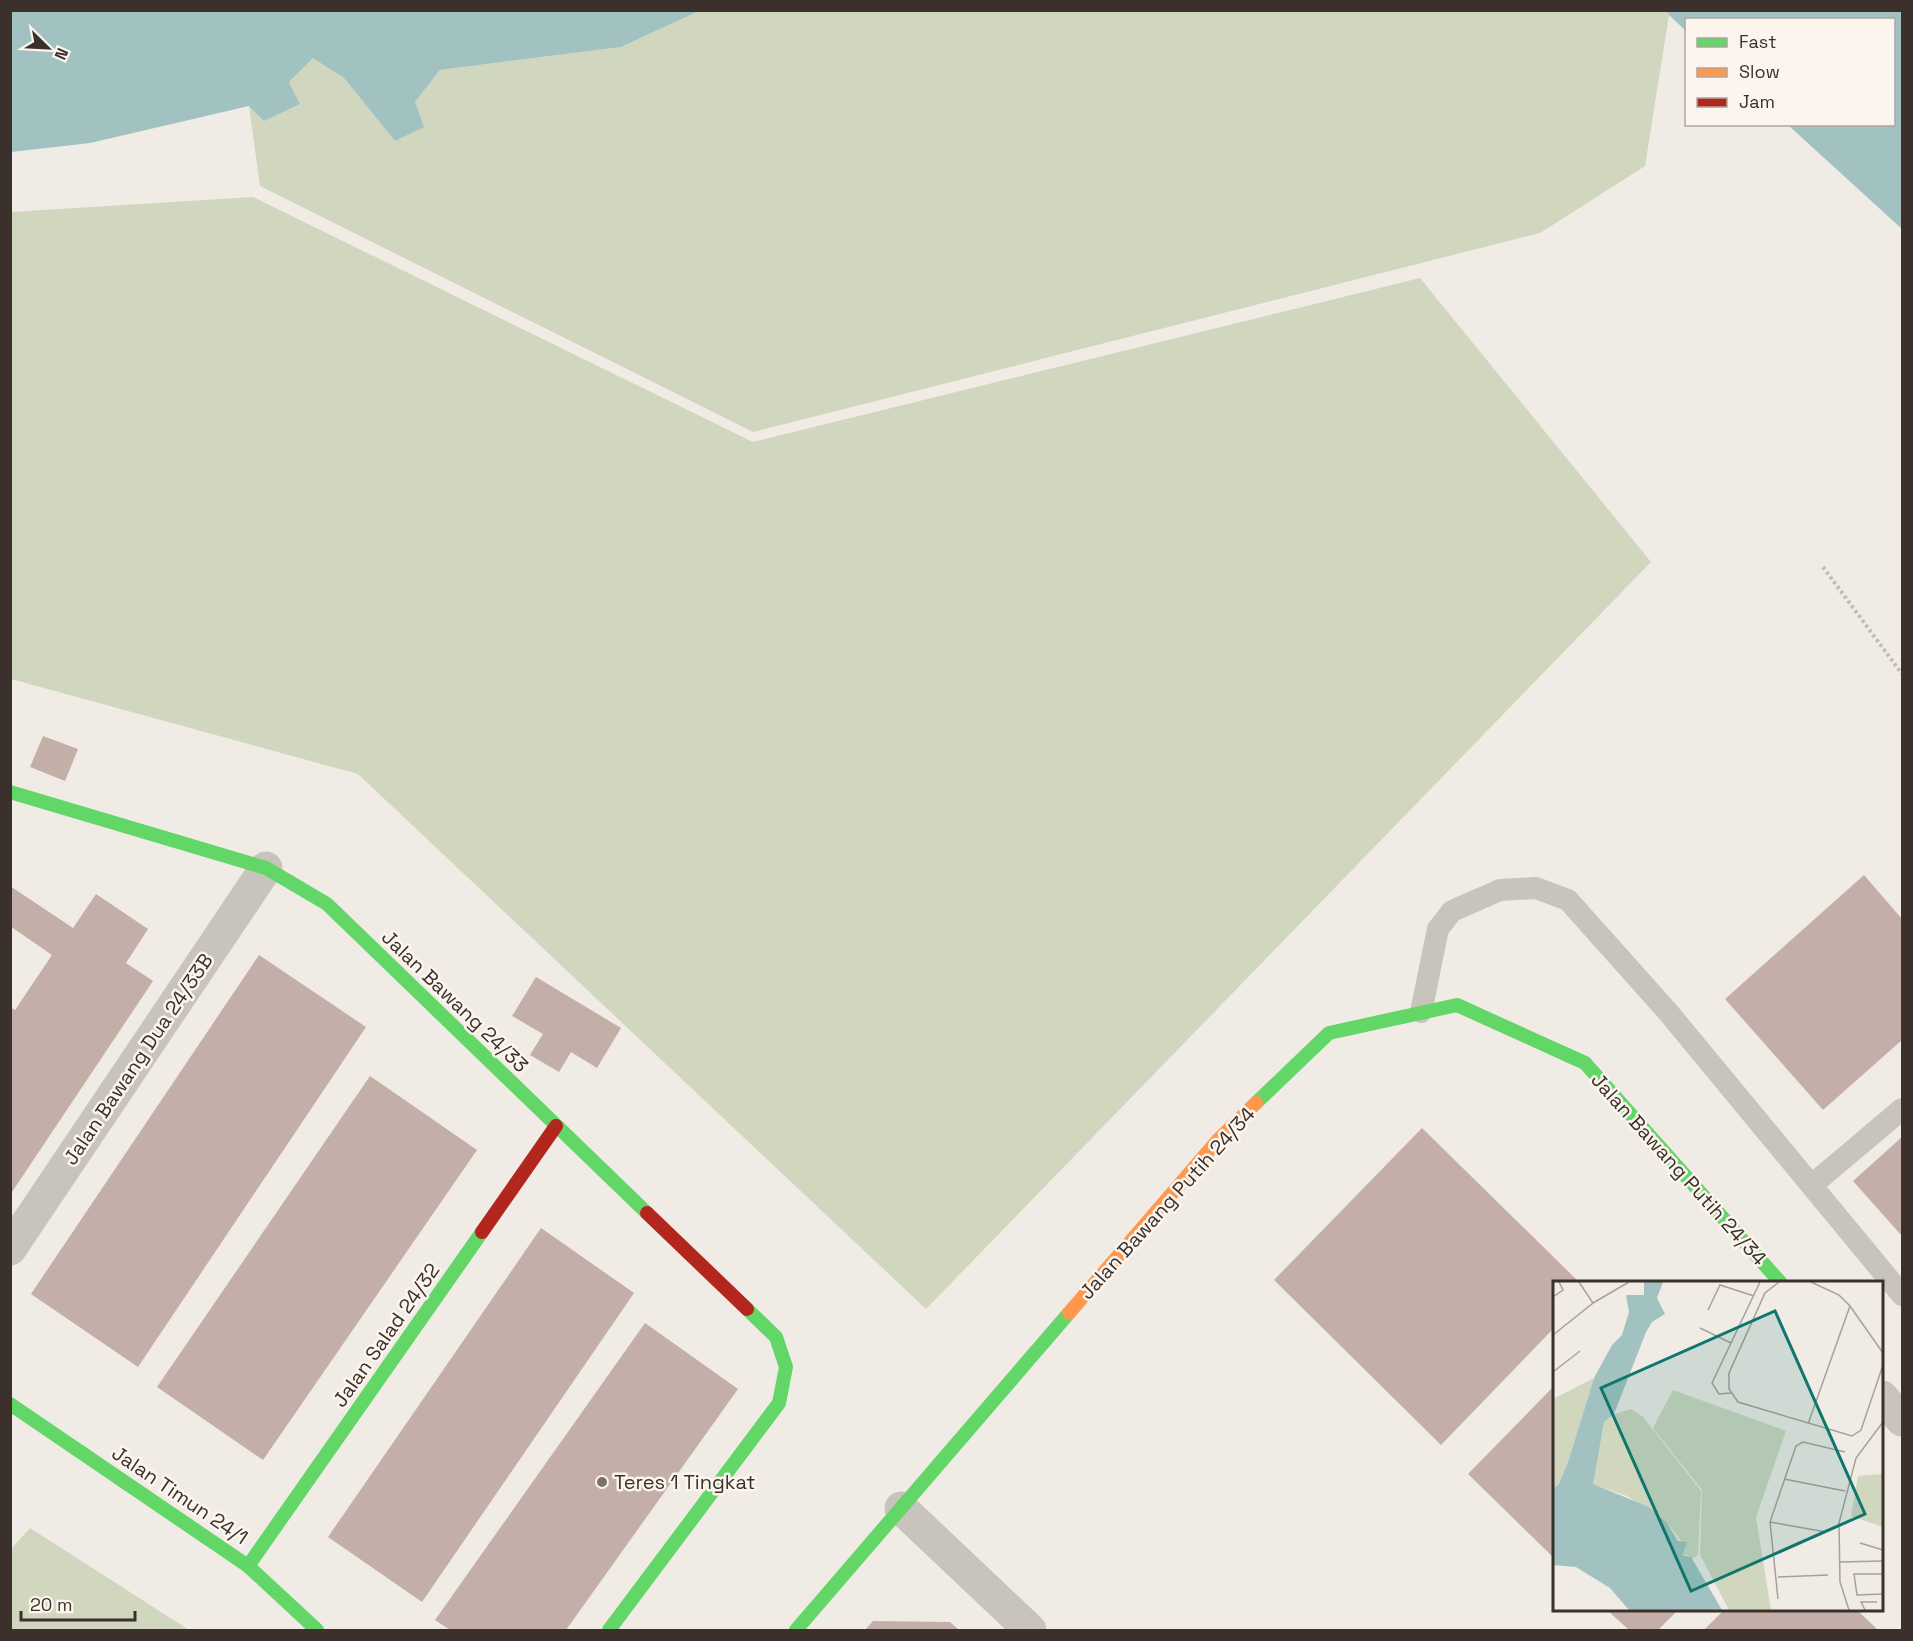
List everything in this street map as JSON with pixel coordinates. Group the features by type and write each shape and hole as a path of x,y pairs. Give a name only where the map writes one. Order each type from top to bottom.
{"street":[{"name":"Jalan Bawang 24/33","path":"10,792 266,868 327,904 776,1337 786,1367 778,1403 609,1630"},
{"name":"Jalan Bawang Dua 24/33B","path":"10,1249 266,868"},
{"name":"Jalan Bawang Putih 24/34","path":"796,1630 1218,1140 1329,1033 1457,1005 1585,1063 1779,1281"},
{"name":"Jalan Salad 24/32","path":"248,1566 556,1126"},
{"path":"1883,1398 1902,1420"},
{"name":"Jalan Timun 24/1","path":"10,1404 248,1566 317,1630"},
{"path":"901,1508 1030,1630"}],"lane":[{"path":"1421,1012 1438,929 1452,911 1500,890 1536,888 1568,900 1668,1012 1902,1295"},
{"path":"1812,1185 1902,1108"}],"path":[{"path":"1823,567 1902,674"}],"green space":[{"path":"1667,10 1669,15 1645,166 1540,233 753,432 260,186 249,106 265,120 300,104 289,82 313,57 344,78 395,141 415,102 440,70 621,47 699,11"},
{"path":"253,197 753,442 1420,278 1651,562 926,1309 358,774 11,679 11,212"},
{"path":"30,1528 189,1630 11,1630 11,1549"}],"water":[{"path":"10,11 699,11 621,47 440,70 415,102 424,127 395,141 344,78 313,58 289,82 300,104 264,121 249,106 90,143 11,152"},
{"path":"1667,11 1902,11 1902,229 1789,126 1895,126 1895,18 1685,18 1685,30"}],"building":[{"path":"43,736 78,749 65,781 30,767"},
{"path":"1864,875 1902,919 1902,1040 1823,1110 1725,999"},
{"path":"10,886 73,928 96,894 148,929 126,963 153,981 10,1195 10,1007 15,1010 52,955 10,926"},
{"path":"259,955 366,1027 138,1367 31,1294"},
{"path":"536,977 621,1028 597,1068 571,1052 559,1072 530,1055 543,1034 512,1016"},
{"path":"370,1076 477,1150 263,1460 157,1387"},
{"path":"1422,1128 1578,1281 1553,1281 1553,1329 1441,1445 1274,1280"},
{"path":"1902,1137 1902,1236 1853,1181"},
{"path":"541,1228 634,1293 422,1602 328,1537"},
{"path":"645,1323 738,1389 566,1630 450,1630 435,1620"},
{"path":"1553,1387 1553,1557 1468,1474"},
{"path":"1608,1611 1677,1611 1658,1630 1629,1630"},
{"path":"1723,1611 1858,1611 1878,1630 1704,1630"},
{"path":"873,1621 950,1622 959,1630 865,1630"}],"traffic: fast":[{"path":"10,792 266,868 327,904 647,1213"},
{"path":"1256,1103 1329,1033 1457,1005 1585,1063 1779,1281"},
{"path":"248,1566 482,1232"},
{"path":"609,1630 779,1403 786,1367 776,1337 747,1309"},
{"path":"796,1630 1069,1313"},
{"path":"10,1404 248,1566 317,1630"}],"traffic: slow":[{"path":"1069,1313 1218,1140 1256,1103"}],"traffic: jam":[{"path":"482,1232 556,1126"},
{"path":"647,1213 747,1309"}],"place":[{"name":"Teres 1 Tingkat","path":"602,1482"}]}
